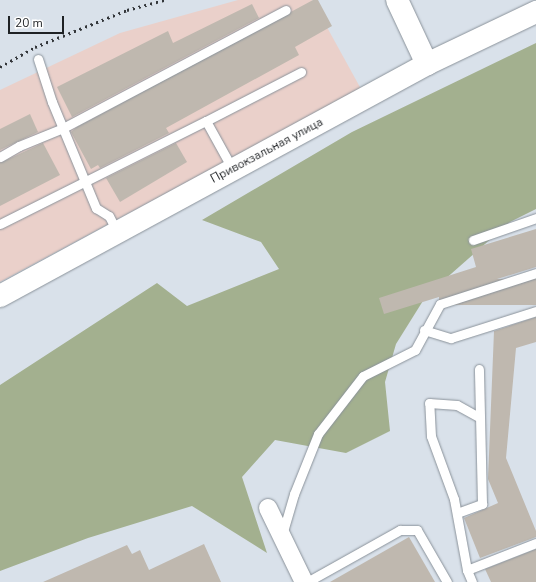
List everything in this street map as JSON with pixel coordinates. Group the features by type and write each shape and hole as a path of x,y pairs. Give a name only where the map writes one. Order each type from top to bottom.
{"main road":[{"path":"398,0 427,64"},
{"name":"Привокзальная улица","path":"0,296 427,64 536,12"}],"street":[{"path":"268,508 304,582"}],"lane":[{"path":"0,157 19,146 63,128 286,10"},
{"path":"38,59 63,128 96,208 109,216 117,232"},
{"path":"0,224 301,72"},
{"path":"206,121 233,170"},
{"path":"473,240 536,218"},
{"path":"281,536 294,494 318,434 363,376 415,350 424,330 440,304 536,273"},
{"path":"424,330 451,338 536,312"},
{"path":"457,513 482,504 479,369"},
{"path":"472,582 467,570 457,513 431,436 429,403 457,405 479,417"},
{"path":"308,582 400,530 417,530 447,582"},
{"path":"467,570 536,543"}],"shaded area":[{"path":"238,0 312,0 361,89 0,282 0,90 120,33"}],"green space":[{"path":"536,43 536,209 510,222 426,296 396,344 385,382 390,431 346,453 275,440 242,477 267,553 192,506 88,538 0,571 0,385 157,283 187,306 279,269 261,242 202,220 352,132"}],"building":[{"path":"313,0 318,0 332,26 295,47 299,55 166,128 169,133 100,168 98,165 91,169 71,132 77,127"},
{"path":"252,4 259,18 72,117 57,87 168,31 173,43"},
{"path":"30,114 38,132 0,150 0,129"},
{"path":"43,143 60,175 0,206 0,163"},
{"path":"176,143 187,162 120,202 106,178"},
{"path":"536,229 536,267 384,314 379,298 476,267 471,249"},
{"path":"439,279 536,279 536,305 439,305"},
{"path":"536,317 536,342 516,348 506,458 536,531 536,537 480,558 464,518 498,503 488,479 494,331"},
{"path":"409,537 435,582 330,582"},
{"path":"204,544 221,582 43,582 127,545 132,554 140,550 149,570"},
{"path":"536,549 536,582 491,582 485,569"}],"railway":[{"path":"0,67 35,47 127,10 165,0"}]}
